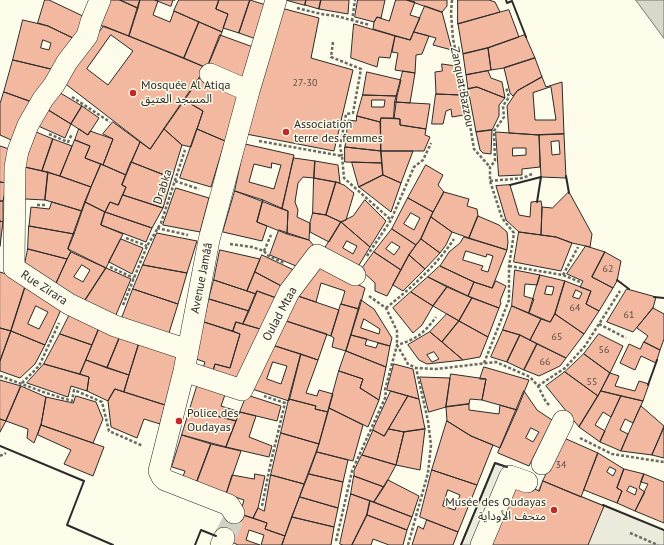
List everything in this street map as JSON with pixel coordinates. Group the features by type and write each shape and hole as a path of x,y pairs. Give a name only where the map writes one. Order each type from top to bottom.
{"street":[{"name":"Rue Zirara","path":"100,0 87,36 67,62 54,85 42,99 28,125 18,151 15,167 14,268 69,304 115,326 188,350"},
{"name":"Avenue Jamââ","path":"234,514 229,505 165,480 159,471 184,371 209,240 273,1"},
{"path":"210,74 249,91"},
{"name":"Oulad Mtaa","path":"242,390 289,292 317,255 355,275"},
{"path":"184,371 242,390"},
{"path":"542,464 564,421"},
{"path":"481,545 510,476 527,482"}],"path":[{"path":"352,21 355,0"},
{"name":"Zanquat Bazzou","path":"452,0 451,13 453,39 462,78 474,149 490,167"},
{"path":"273,1 370,25"},
{"path":"333,42 331,58 361,69 352,113 346,114 340,147 344,178 391,220"},
{"path":"54,85 110,122"},
{"name":"Zanquat Bazzou","path":"484,363 509,300 509,266 514,233 502,218 490,181 490,167 495,161 494,131 504,117 504,106 510,98 506,87"},
{"path":"28,125 68,142 72,134"},
{"path":"259,141 342,156"},
{"path":"355,275 391,220 414,167 423,160 431,144"},
{"name":"Drabka","path":"115,326 147,246 161,222 185,150"},
{"path":"490,181 523,178 532,174"},
{"path":"157,228 209,240 252,247 264,251 270,235"},
{"path":"126,238 147,246"},
{"path":"386,308 419,280 444,254 454,239"},
{"path":"563,275 578,247"},
{"path":"509,266 563,275 580,282"},
{"path":"110,267 134,278"},
{"path":"538,386 566,368 585,346 620,291"},
{"path":"336,540 352,471 386,396 385,390 397,345 397,331 386,308 369,296"},
{"path":"22,383 39,366 69,304"},
{"path":"397,345 409,342 424,332 436,317"},
{"path":"599,324 626,338"},
{"path":"397,345 408,364 416,368 436,369 496,362 530,377 538,386 546,402 581,439 612,454 664,462"},
{"path":"408,545 428,473 431,445 428,421 416,368"},
{"path":"0,376 22,383 46,394 72,401 74,390 102,402 109,431 163,455"},
{"path":"242,390 285,403 262,506"},
{"path":"0,456 6,453"},
{"path":"630,533 658,545"}],"shaded area":[{"path":"636,0 664,0 664,38"},
{"path":"495,463 530,476 531,487 538,491 543,481 664,530 664,545 461,545"}],"building":[{"path":"45,0 49,0 87,18 75,39 48,26 38,23"},
{"path":"104,0 120,0 138,8 129,36 94,23"},
{"path":"120,0 140,0 138,8"},
{"path":"140,0 158,1 153,15 170,22 174,11 199,22 184,58 129,36"},
{"path":"155,0 173,0 171,6"},
{"path":"179,0 219,0 216,9 228,14 222,32 174,11"},
{"path":"219,0 250,0 239,33 223,28 228,14 216,9"},
{"path":"250,0 266,5 256,39 239,33"},
{"path":"286,0 306,0 305,5"},
{"path":"306,0 321,0 319,9 305,5"},
{"path":"321,0 349,0 348,14 319,9"},
{"path":"358,0 385,0 381,18 377,17 374,22 355,17"},
{"path":"396,0 415,2 410,15 420,18 410,40 373,29 374,22 377,17 389,21"},
{"path":"407,0 447,0 447,6 442,12"},
{"path":"458,0 489,0 495,2 500,12 458,24"},
{"path":"425,6 442,12 452,50 433,45 436,38 414,32"},
{"path":"281,8 319,18 311,58 353,70 334,151 246,134"},
{"path":"509,10 519,37 488,48 463,54 458,24"},
{"path":"23,20 48,26 75,39 55,70 13,60","holes":["43,40 51,43 49,50 41,48"]},
{"path":"199,22 222,32 207,68 184,58"},
{"path":"354,24 395,36 390,58 379,57 377,67 351,58"},
{"name":"Mosquée Al Atiqa المسجد العتيق","path":"104,26 207,68 150,149 63,82","holes":["111,35 133,51 108,85 87,69"]},
{"path":"414,32 429,36 422,54 416,55 415,73 395,70 398,53 392,52 395,36 410,40"},
{"path":"220,35 253,47 243,83 207,68"},
{"path":"525,35 535,58 504,68 491,70 488,48"},
{"path":"488,48 491,70 466,75 463,54"},
{"path":"535,58 542,77 517,91 513,96 510,93 504,68"},
{"path":"13,60 55,70 32,102 4,92"},
{"path":"442,64 456,66 461,95 436,94 435,72 442,71"},
{"path":"403,71 415,73 410,103 395,102"},
{"path":"488,71 491,78 502,82 505,98 477,87 468,89 466,75"},
{"path":"367,72 401,80 397,96 363,95"},
{"path":"200,77 239,94 225,141 197,129 203,111 184,100"},
{"path":"542,77 546,87 562,82 564,134 539,135 509,133 507,106 517,91","holes":["551,87 556,120 535,120 533,93"]},
{"path":"477,87 505,98 499,105 499,116 492,130 476,132 468,89"},
{"path":"57,91 82,106 71,124 45,108"},
{"path":"4,92 32,102 18,143 0,135 0,104"},
{"path":"436,94 461,95 464,115 452,117 451,109 446,111 443,124 432,124"},
{"path":"363,95 397,96 394,118 381,118 380,122 357,116","holes":["372,100 385,100 384,107 372,107"]},
{"path":"184,100 203,111 191,147 182,145 164,129"},
{"path":"395,102 430,104 426,129 400,125 400,119 394,118"},
{"path":"82,106 99,118 88,135 71,124"},
{"path":"45,108 71,124 65,138 36,125"},
{"path":"357,116 380,122 381,151 345,147 348,120 356,121"},
{"path":"381,118 400,119 400,125 426,129 425,135 430,137 424,151 381,151"},
{"path":"113,122 140,142 126,175 103,165 113,139 103,134"},
{"path":"29,129 53,139 42,171 20,166"},
{"path":"79,129 88,135 90,131 113,139 103,165 85,158 90,146 75,140"},
{"path":"164,129 182,145 172,178 131,162 140,142 150,149"},
{"path":"197,129 225,141 211,187 180,178"},
{"path":"492,130 491,154 483,153 480,150 476,132"},
{"path":"496,132 539,135 540,167 522,169 522,175 499,176","holes":["513,148 526,148 526,155 513,156"]},
{"path":"564,134 566,178 541,177 539,135","holes":["559,141 560,154 552,155 551,142"]},
{"path":"53,139 72,146 60,176 42,171"},
{"path":"75,140 90,146 85,158 101,164 91,187 60,176"},
{"path":"245,144 294,155 282,209 235,191","holes":["272,163 281,165 274,189 249,182 254,164 271,168"]},
{"path":"0,146 12,150 7,183 0,182"},
{"path":"345,147 381,151 382,163 345,162"},
{"path":"381,151 413,151 401,183 383,175"},
{"path":"294,158 315,161 314,178 303,177 298,183 295,202 298,210 297,217 310,223 309,240 287,234 288,211 282,209"},
{"path":"315,161 338,165 340,183 314,178"},
{"path":"131,162 172,178 163,208 123,195 126,187 122,185"},
{"path":"352,162 382,163 383,175 359,187"},
{"path":"101,164 126,175 122,185 126,187 118,205 110,202 105,212 85,202"},
{"path":"426,165 443,175 438,185 444,192 433,212 408,198"},
{"path":"20,166 48,172 45,200 25,199"},
{"path":"48,172 91,187 82,211 45,200"},
{"path":"383,175 401,183 391,212 359,187"},
{"path":"314,178 336,182 326,215 313,213"},
{"path":"0,182 7,183 3,201 0,201"},
{"path":"336,182 344,185 354,193 346,220 341,222 326,215"},
{"path":"510,185 519,215 530,217 531,202 541,201 541,235 519,232 506,220 496,186"},
{"path":"176,188 209,198 200,232 163,225"},
{"path":"235,191 263,200 257,222 267,226 262,241 223,232"},
{"path":"444,192 469,199 467,206 477,209 478,216 469,238 452,232 431,217"},
{"path":"569,192 592,234 590,247 572,243 556,237 541,235 542,207 552,208"},
{"path":"123,195 163,208 152,228 105,212 110,202 118,205"},
{"path":"408,198 433,212 421,239 416,245 392,229","holes":["411,213 420,218 414,230 404,224"]},
{"path":"263,200 288,211 287,234 257,222"},
{"path":"365,200 386,221 370,247 341,222 353,216"},
{"path":"0,201 3,201 3,222 0,221"},
{"path":"52,202 82,211 74,234 29,226 31,207 49,209"},
{"path":"85,202 105,212 101,225 123,234 106,268 68,249"},
{"path":"105,212 152,228 146,242 101,225"},
{"path":"313,213 326,215 341,222 329,242 310,232 310,223"},
{"path":"478,216 499,225 507,232 507,250 469,238"},
{"path":"431,217 452,232 446,245 440,253 421,239"},
{"path":"0,221 3,222 0,246"},
{"path":"341,222 370,247 356,270 322,253","holes":["347,241 357,246 353,254 343,248"]},
{"path":"29,226 74,234 68,249 71,252 67,259 28,249"},
{"path":"392,229 416,245 401,270 374,252","holes":["392,242 400,247 394,255 386,249"]},
{"path":"279,230 309,240 315,247 303,269 270,255"},
{"path":"519,232 556,237 572,243 561,271 514,262"},
{"path":"157,233 197,241 187,273 143,265"},
{"path":"464,237 507,250 492,288 474,282 440,266 449,252 460,243","holes":["466,251 486,257 487,254 493,256 488,272 481,270 483,266 463,260"]},
{"path":"121,239 143,248 132,274 109,262"},
{"path":"421,239 440,253 425,269 409,255"},
{"path":"586,246 605,252 592,277 613,288 599,311 586,304 591,291 580,287 583,281 567,274"},
{"path":"28,249 67,259 54,288 24,269"},
{"path":"220,250 260,259 247,291 214,280"},
{"path":"71,252 106,268 82,305 54,288","holes":["82,265 90,270 83,282 74,277"]},
{"path":"374,252 401,270 387,296 375,291 375,283 361,270"},
{"path":"605,252 621,261 617,281 613,288 592,277"},
{"path":"262,255 296,271 287,289 255,272"},
{"path":"409,255 425,269 403,291 393,285"},
{"path":"316,264 365,288 359,309 341,304 345,291 321,283 316,302 292,294"},
{"path":"143,265 187,273 178,304 133,289"},
{"path":"440,266 474,282 468,296 428,277"},
{"path":"106,268 131,279 113,322 82,305"},
{"path":"515,270 540,275 537,285 525,284 524,296 534,299 529,313 512,306"},
{"path":"0,272 27,281 11,331 0,328"},
{"path":"255,272 287,289 282,300 257,291 256,294 247,291"},
{"path":"540,275 565,281 555,314 550,322 529,313","holes":["547,286 554,287 552,295 545,294"]},
{"path":"428,277 447,287 433,306 411,292"},
{"path":"214,280 256,294 249,311 209,299"},
{"path":"27,281 64,303 45,345 11,331","holes":["36,306 48,312 39,329 28,324"]},
{"path":"496,281 506,286 499,308 468,296 474,282 492,288"},
{"path":"565,281 591,291 586,304 599,311 584,334 555,314","holes":["576,290 582,293 579,299 573,297"]},
{"path":"447,287 472,298 459,321 433,306"},
{"path":"133,289 178,304 168,336 122,318"},
{"path":"627,289 656,297 653,308 633,332 607,322"},
{"path":"257,291 282,300 267,331 243,324"},
{"path":"411,292 433,306 422,325 413,333 393,308"},
{"path":"292,294 339,310 331,336 280,319"},
{"path":"472,298 499,308 488,337 459,321"},
{"path":"209,299 249,311 243,324 236,322 233,331 204,322"},
{"path":"361,300 374,309 392,338 390,346 351,335","holes":["364,319 380,329 379,334 361,328"]},
{"path":"341,304 359,309 346,351 332,347 334,338 331,336"},
{"path":"512,306 541,319 530,340 520,335 503,330"},
{"path":"653,308 664,314 664,339 660,350 644,342 648,336 637,328"},
{"path":"70,314 100,326 92,345 60,334"},
{"path":"447,314 459,321 442,342 430,332"},
{"path":"555,314 584,334 566,358 530,340 541,319 550,322"},
{"path":"280,319 327,334 318,360 269,344"},
{"path":"459,321 488,337 480,357 463,360 442,342"},
{"path":"204,322 240,334 230,368 215,364 212,374 202,371 205,362 196,359"},
{"path":"236,322 267,331 240,384 212,374 215,364 230,368 240,334 233,331"},
{"path":"100,326 121,334 107,368 86,360"},
{"path":"0,328 11,331 0,361"},
{"path":"503,330 520,335 507,362 491,357"},
{"path":"11,331 45,345 35,364 20,378 0,371 0,361"},
{"path":"430,332 463,360 427,364 419,360 408,345","holes":["434,352 439,359 432,362 427,355"]},
{"path":"60,334 92,345 80,374 44,364"},
{"path":"121,334 140,340 129,375 107,368"},
{"path":"599,334 623,346 610,373 584,354"},
{"path":"351,335 367,339 365,345 376,348 378,343 390,346 386,367 346,351"},
{"path":"520,335 537,344 524,370 507,362"},
{"path":"140,340 179,354 165,405 124,392"},
{"path":"644,342 660,350 656,363 641,356 635,370 620,363 629,344 640,349"},
{"path":"269,344 301,354 289,401 249,388","holes":["273,362 287,366 281,384 267,379"]},
{"path":"537,344 566,358 560,366 539,376 524,370"},
{"path":"346,351 386,367 379,400 360,388 363,379 339,371"},
{"path":"301,354 318,360 306,393 317,396 319,390 333,394 328,412 315,409 316,406 289,399"},
{"path":"584,354 610,373 598,396 565,372"},
{"path":"86,360 129,375 124,392 115,389 108,401 87,391 89,377 80,374"},
{"path":"44,364 89,377 87,391 71,386 68,397 27,383"},
{"path":"394,364 413,369 419,399 387,390"},
{"path":"484,367 529,380 517,410 482,400 486,379 480,379"},
{"path":"339,371 363,379 360,388 379,400 368,427 329,408"},
{"path":"565,372 598,396 579,427 546,386"},
{"path":"610,373 619,376 615,386 635,391 639,381 649,384 643,401 601,391"},
{"path":"451,374 486,379 482,400 470,399 469,404 446,407"},
{"path":"420,377 450,378 446,407 429,412"},
{"path":"0,380 21,386 6,421 0,419"},
{"path":"199,380 227,389 221,406 240,412 236,421 190,409"},
{"path":"21,386 46,397 41,425 34,443 27,438 28,429 6,421"},
{"path":"115,389 165,405 160,424 144,419 137,438 111,427 108,401"},
{"path":"391,391 408,396 384,436 373,430"},
{"path":"524,391 537,410 552,420 529,466 498,453","holes":["531,428 539,432 533,442 526,438"]},
{"path":"601,391 621,396 611,417 603,412 595,425 605,431 600,442 579,427"},
{"path":"247,395 281,406 277,421 240,412"},
{"path":"76,396 96,402 103,419 93,443 41,425 46,397 73,403"},
{"path":"408,396 419,399 425,429 404,432 389,429"},
{"path":"621,396 643,401 633,423 625,419 620,430 628,434 621,451 600,442"},
{"path":"289,399 316,406 315,409 328,412 319,444 281,433"},
{"path":"469,404 469,410 499,414 500,405 517,410 500,448 471,436 447,421 446,407"},
{"path":"641,406 664,426 652,455 621,451"},
{"path":"329,408 363,425 353,461 317,452"},
{"path":"190,409 236,421 226,447 182,435"},
{"path":"240,412 256,416 249,437 272,446 269,457 226,447"},
{"path":"0,419 6,421 0,432"},
{"path":"447,421 471,436 493,445 477,485 432,470"},
{"path":"41,425 104,447 93,476 64,464 71,450 38,435"},
{"path":"664,428 664,458 652,455"},
{"path":"389,429 404,432 396,465 362,455 373,430 384,436"},
{"path":"425,429 420,470 396,465 404,432"},
{"path":"281,433 319,444 304,484 271,475"},
{"path":"182,435 211,444 196,484 182,479 185,471 172,467"},
{"path":"564,438 598,453 581,497 543,481"},
{"path":"211,444 241,451 226,494 196,484"},
{"path":"317,452 348,460 343,482 309,474"},
{"path":"598,453 624,469 617,488 622,491 617,503 584,490","holes":["610,467 616,470 613,476 607,472"]},
{"path":"362,455 396,465 384,487 354,476 354,471"},
{"path":"624,469 644,474 639,488 645,492 635,511 617,503 622,491 617,488","holes":["630,486 637,489 635,495 627,491"]},
{"path":"432,470 477,485 458,532 420,517","holes":["448,490 460,495 455,510 443,506"]},
{"path":"255,474 265,476 258,508 253,518 240,514 244,500 226,494 232,475 254,479"},
{"path":"309,474 343,482 338,508 300,497"},
{"path":"644,474 664,482 664,523 635,511 648,484 641,482"},
{"path":"271,475 304,484 285,536 265,529 267,523 253,518 258,508 264,511"},
{"path":"354,476 384,487 374,502 351,494"},
{"path":"388,480 419,496 412,517 374,502"},
{"name":"Musée des Oudayas متحف الأوداية","path":"543,481 604,506 588,545 492,545 516,484 531,487 539,491"},
{"path":"351,494 370,501 367,515 352,545 343,545 340,544"},
{"path":"300,497 338,508 334,527 292,517"},
{"path":"370,501 412,517 407,530 367,515"},
{"path":"240,514 267,523 265,529 285,536 282,545 261,545 264,535 249,530 246,540 260,545 238,545 230,541"},
{"path":"367,515 407,530 403,545 389,545 373,539 371,545 352,545"},
{"path":"292,517 334,527 331,545 282,545"},
{"path":"427,520 458,532 453,545 412,545 418,526 423,529"}],"tunnel":[{"path":"224,538 234,518 234,513"}],"wall":[{"path":"506,0 507,3 512,1 526,37"},
{"path":"566,176 569,193"},
{"path":"510,185 541,177 537,202"},
{"path":"617,280 629,289"},
{"path":"654,297 664,298"},
{"path":"648,385 657,360"},
{"path":"0,446 84,481 67,525 113,545"},
{"path":"461,545 495,463 507,467"},
{"path":"603,505 664,530"},
{"path":"195,545 201,530 216,536"}],"place":[{"name":"Mosquée Al Atiqa المسجد العتيق","path":"133,93"},
{"name":"Association terre des femmes","path":"286,132"},
{"name":"Police des Oudayas","path":"179,421"},
{"name":"Musée des Oudayas متحف الأوداية","path":"554,510"}]}
